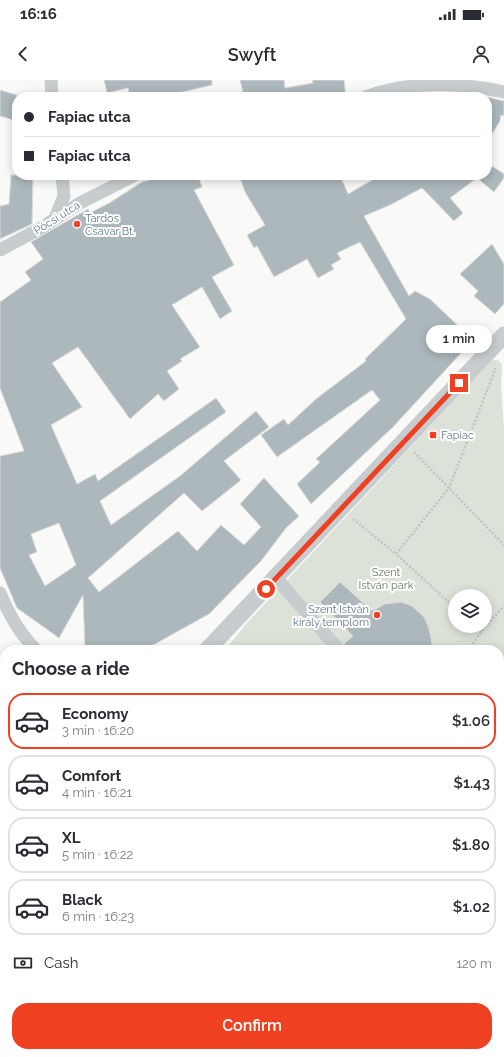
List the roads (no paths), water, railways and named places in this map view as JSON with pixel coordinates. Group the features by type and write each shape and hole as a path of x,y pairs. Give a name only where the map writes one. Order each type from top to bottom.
{"street":[{"path":"51,80 52,92"},
{"path":"382,92 392,89 435,85 473,85 504,92"},
{"path":"55,218 64,196 62,180"},
{"name":"Pócsi utca","path":"0,250 41,228 80,203 125,180"},
{"path":"213,645 504,335"},
{"path":"276,578 335,645"},
{"path":"0,593 10,616 19,631 32,645"}],"place":[{"name":"Tardos Csavar Bt.","path":"77,224"},
{"name":"Fapiac","path":"433,435"},
{"name":"Szent István király templom","path":"377,615"}],"park label":[{"name":"Szent István park","path":"386,578"}]}
